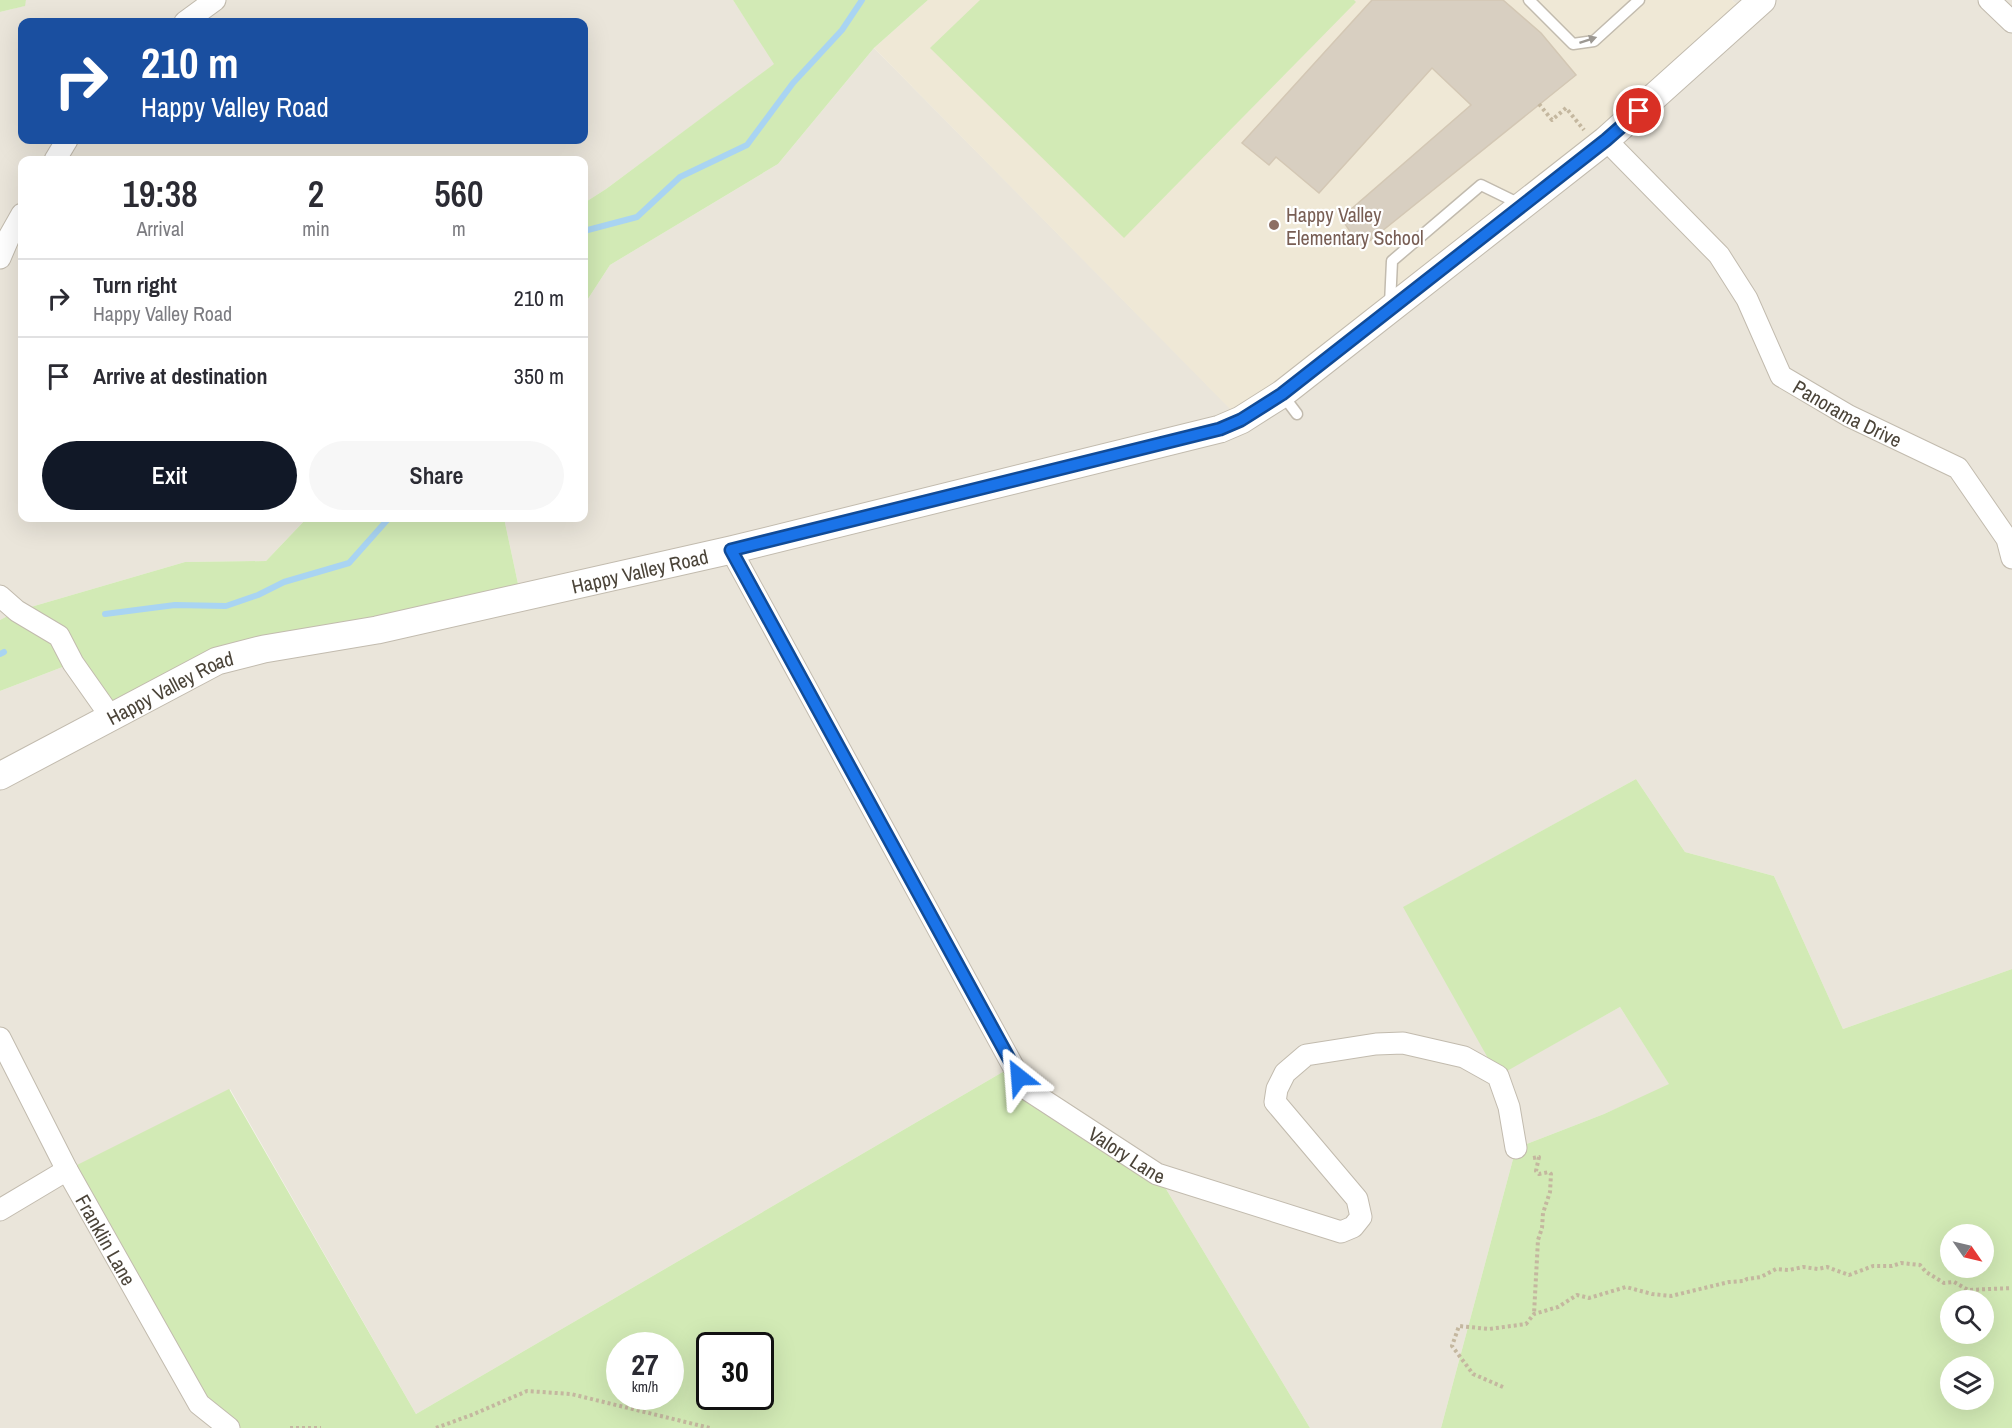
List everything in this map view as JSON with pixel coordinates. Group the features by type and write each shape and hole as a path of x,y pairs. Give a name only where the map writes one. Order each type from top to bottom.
{"street":[{"path":"190,18 215,0"},
{"name":"Happy Valley Road","path":"0,776 217,661 264,649 377,630 731,550 1220,429 1290,404 1390,310 1602,144 1762,0"},
{"path":"1989,0 2012,22"},
{"name":"Panorama Drive","path":"1602,144 1719,255 1747,299 1781,376 1849,416 1958,468 2007,539 2012,558"},
{"path":"0,258 18,221"},
{"name":"Valory Lane","path":"731,550 1025,1088 1157,1174 1341,1232 1353,1227 1360,1217 1357,1198 1275,1102 1277,1089 1285,1073 1306,1055 1376,1044 1403,1043 1464,1057 1498,1076 1509,1107 1516,1148"},
{"path":"0,596 17,611 59,636 73,663 111,717"},
{"name":"Franklin Lane","path":"0,1038 67,1170 199,1404 229,1428"},
{"path":"0,1210 67,1170"}],"lane":[{"path":"1528,0 1573,44 1594,40 1639,0"},
{"path":"1390,310 1392,261 1481,185 1523,206"}],"path":[{"path":"1539,104 1552,120 1566,108 1602,144"},
{"path":"1503,1387 1473,1374 1452,1346 1459,1326 1489,1329 1526,1324 1533,1314 1538,1240 1550,1192 1551,1174 1549,1172 1539,1174 1536,1171 1539,1157 1528,1158 1516,1148"},
{"path":"1533,1314 1558,1307 1577,1295 1589,1298 1626,1287 1671,1296 1761,1277 1776,1269 1789,1270 1803,1267 1818,1269 1827,1267 1849,1275 1873,1266 1892,1266 1901,1263 1920,1265 1926,1272 1944,1283 1954,1282 1968,1290 2012,1288"},
{"path":"435,1428 526,1391 571,1394 710,1428"},
{"path":"290,1428 321,1428"}],"shaded area":[{"path":"26,0 733,0 775,64 588,200 588,156 18,156 18,522 303,522 266,561 185,562 17,611 0,620 0,12 24,6"},
{"name":"Happy Valley Elementary School","path":"928,0 1732,0 1747,13 1241,420 874,48"},
{"path":"1732,0 2012,0 2012,969 1843,1029 1774,876 1685,852 1636,779 1404,907 1498,1075 1620,1007 1670,1085 1604,1114 1516,1148 1441,1428 1310,1428 1157,1174 1013,1066 416,1414 230,1089 229,1428 0,1428 0,691 73,663 217,661 521,598 505,522 588,522 588,299 610,265 778,164 874,48 1241,419 1747,13"}],"green space":[{"path":"0,0 26,0 25,6 0,12"},
{"path":"733,0 928,0 874,48 778,164 610,265 588,299 588,200 774,64"},
{"path":"980,0 1354,0 1356,2 1124,238 930,48"},
{"path":"303,522 505,522 521,598 264,649 111,717 73,663 0,691 0,620 17,611 185,562 266,561"},
{"path":"1636,779 1685,852 1774,876 1843,1029 2012,969 2012,1428 1441,1428 1516,1148 1604,1114 1669,1084 1620,1007 1498,1076 1403,907"},
{"path":"1013,1066 1025,1088 1157,1174 1310,1428 229,1428 199,1404 67,1170 229,1089 416,1414"}],"building":[{"path":"1372,0 1503,0 1541,33 1576,75 1361,248 1341,218 1471,105 1432,68 1319,193 1276,157 1269,165 1242,143"}],"waterway":[{"path":"588,230 637,217 680,177 747,145 793,83 842,30 862,0"},
{"path":"105,614 175,605 226,606 258,595 284,582 349,563 385,522"},
{"path":"0,654 4,652"}],"place":[{"name":"Happy Valley Elementary School","path":"1274,225"}],"route":[{"path":"1019,1077 731,550 1220,429 1241,420 1282,394 1606,140 1639,111"}]}
